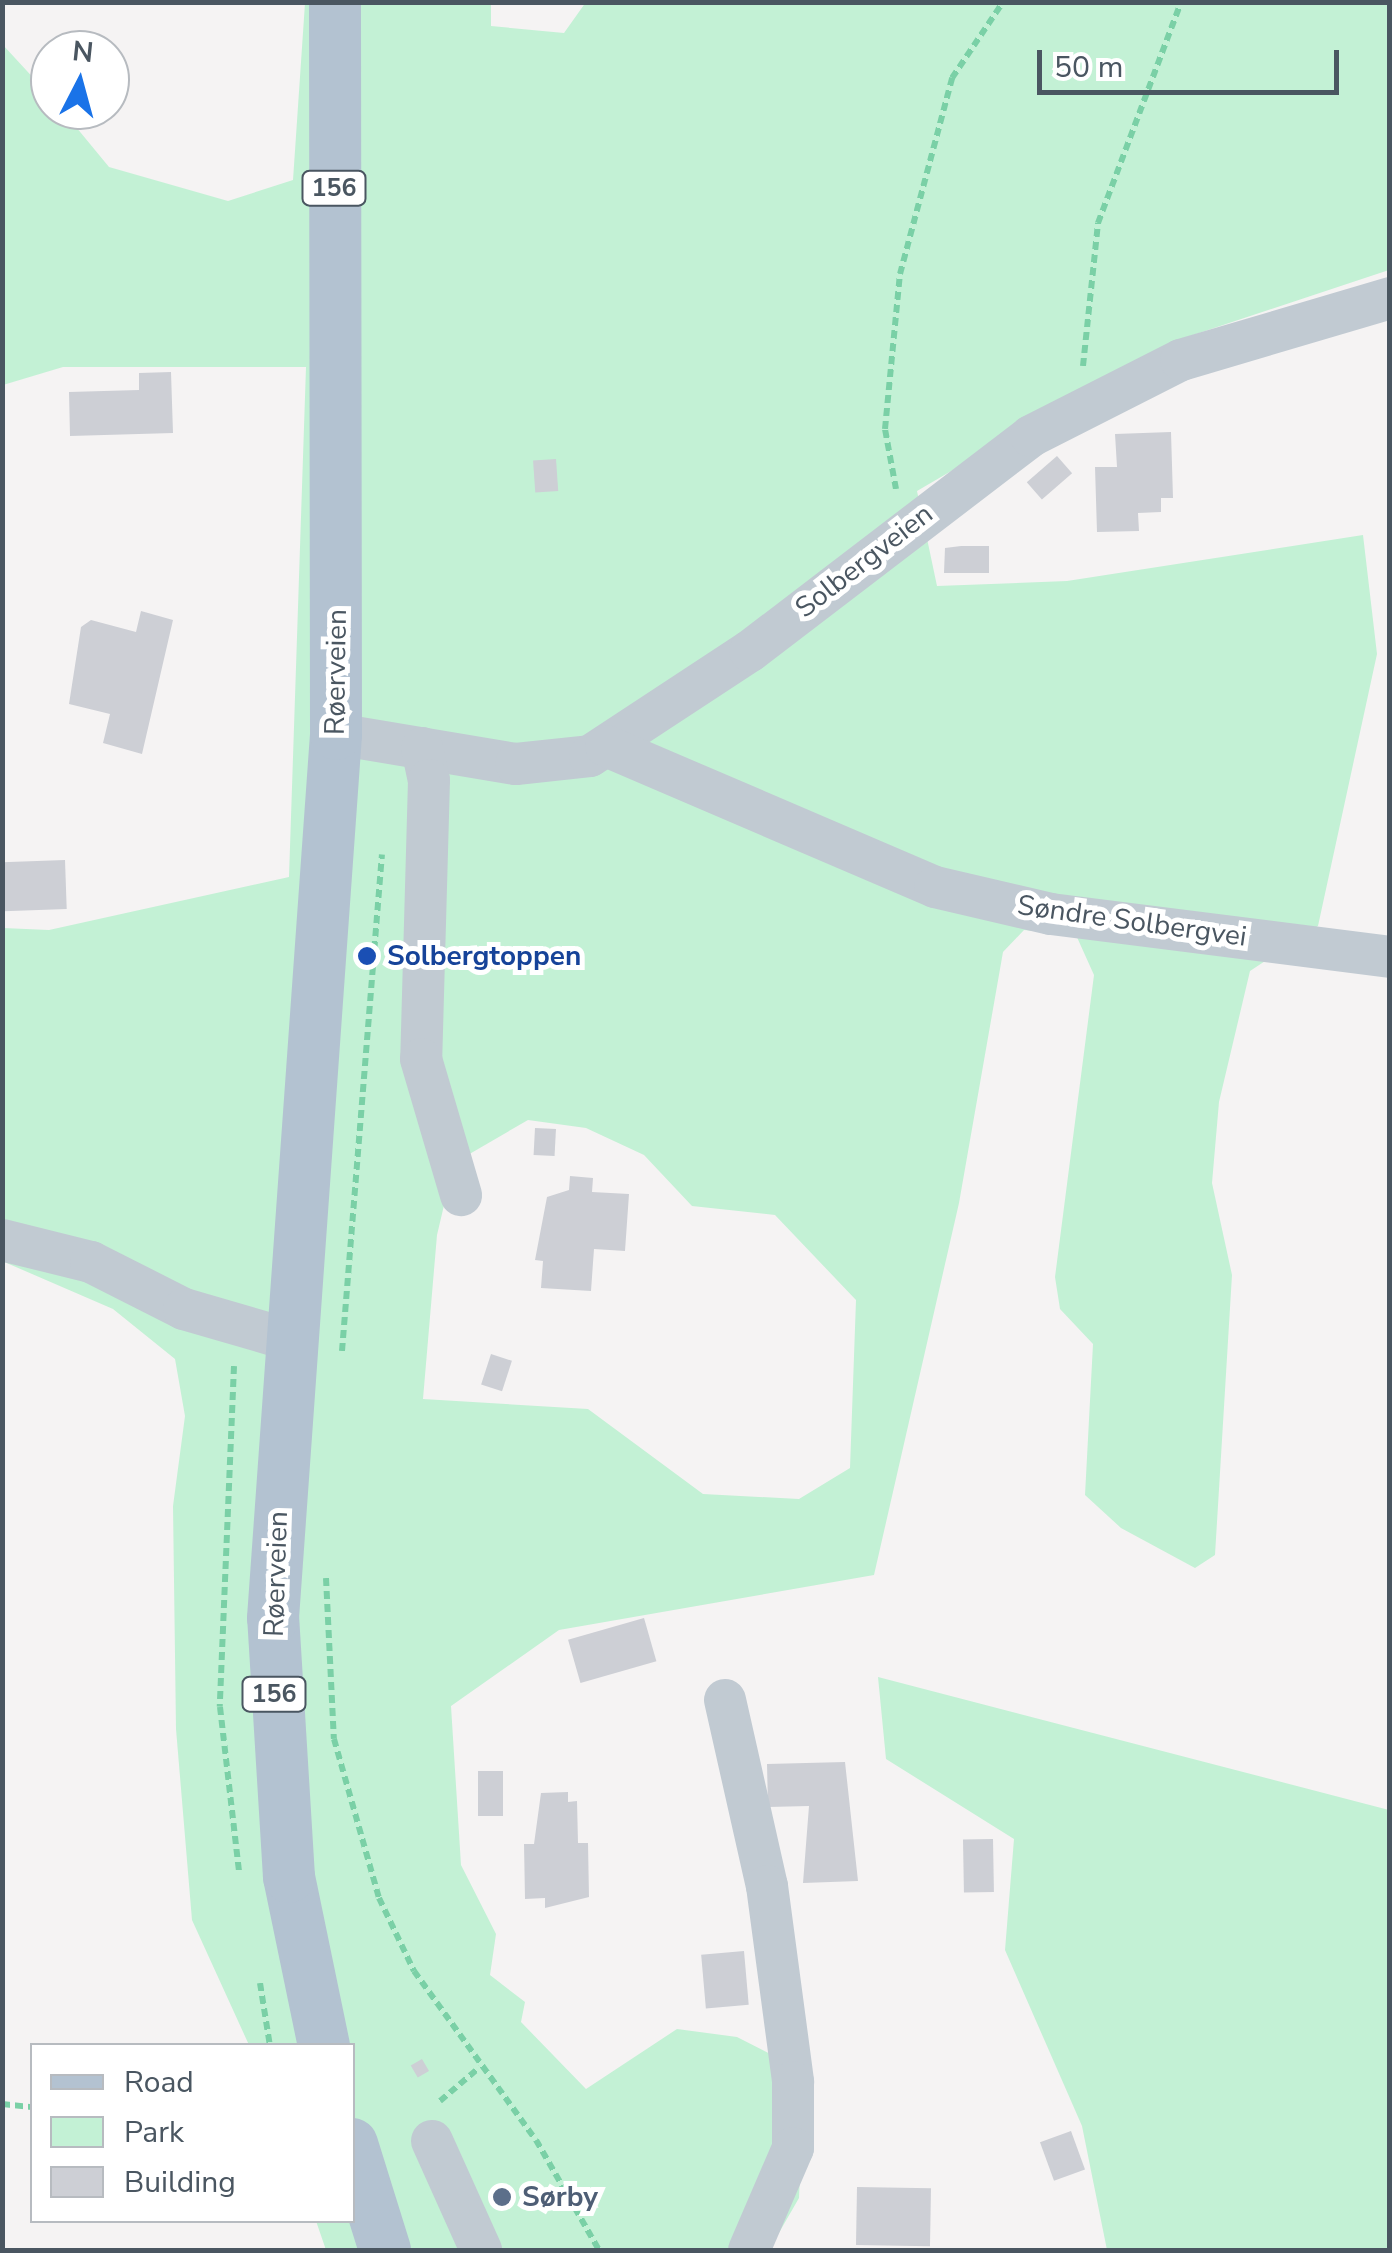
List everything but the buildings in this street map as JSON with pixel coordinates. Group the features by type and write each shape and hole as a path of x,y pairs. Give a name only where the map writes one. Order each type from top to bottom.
{"main road":[{"name":"Røerveien","path":"323,2043 289,1876 275,1738 278,1495 336,734 334,2"},
{"path":"355,2154 385,2250"}],"street":[{"name":"Solbergveien","path":"336,734 536,764 606,746 750,651 904,530 1078,412 1182,360 1390,298"},
{"name":"Søndre Solbergvei","path":"606,746 935,887 1051,914 1390,958"},
{"path":"422,748 429,780 422,1059 461,1195"},
{"path":"2,1240 91,1262 184,1309 292,1340"},
{"path":"725,1700 766,1886 793,2082 792,2148 749,2250"},
{"path":"432,2140 481,2250"}],"path":[{"path":"904,530 884,429 900,274 952,78 1003,2"},
{"path":"1078,412 1098,224 1181,2"},
{"path":"341,1364 383,841"},
{"path":"327,1565 334,1738 379,1898 414,1971 536,2140 599,2250"},
{"path":"2,2104 30,2107"}],"green space":[{"path":"586,2 1389,3 1389,270 1172,342 917,491 937,586 1067,581 1363,535 1377,654 1318,926 1250,971 1219,1102 1212,1183 1232,1275 1215,1555 1195,1568 1121,1528 1085,1495 1093,1344 1060,1309 1055,1277 1094,975 1076,935 1024,930 1003,952 959,1203 874,1575 559,1630 451,1706 461,1865 496,1934 490,1975 525,2002 521,2022 586,2089 677,2029 737,2037 804,2071 799,2198 769,2250 326,2250 317,2223 355,2223 355,2043 248,2043 192,1920 176,1729 173,1506 185,1416 175,1359 113,1309 2,1261 3,928 49,930 289,877 306,367 63,367 3,385 3,45 30,74 30,130 78,130 109,167 228,201 293,180 305,3 491,3 491,26 564,33","holes":["528,1120 586,1128 644,1155 692,1206 775,1215 856,1300 850,1468 799,1499 703,1494 588,1409 423,1399 437,1235 454,1163"]},
{"path":"878,1677 1389,1810 1389,2250 1107,2250 1082,2126 1005,1950 1014,1839 886,1759"}],"place":[{"name":"Solbergtoppen","path":"367,956"},
{"name":"Sørby","path":"502,2197"}]}
